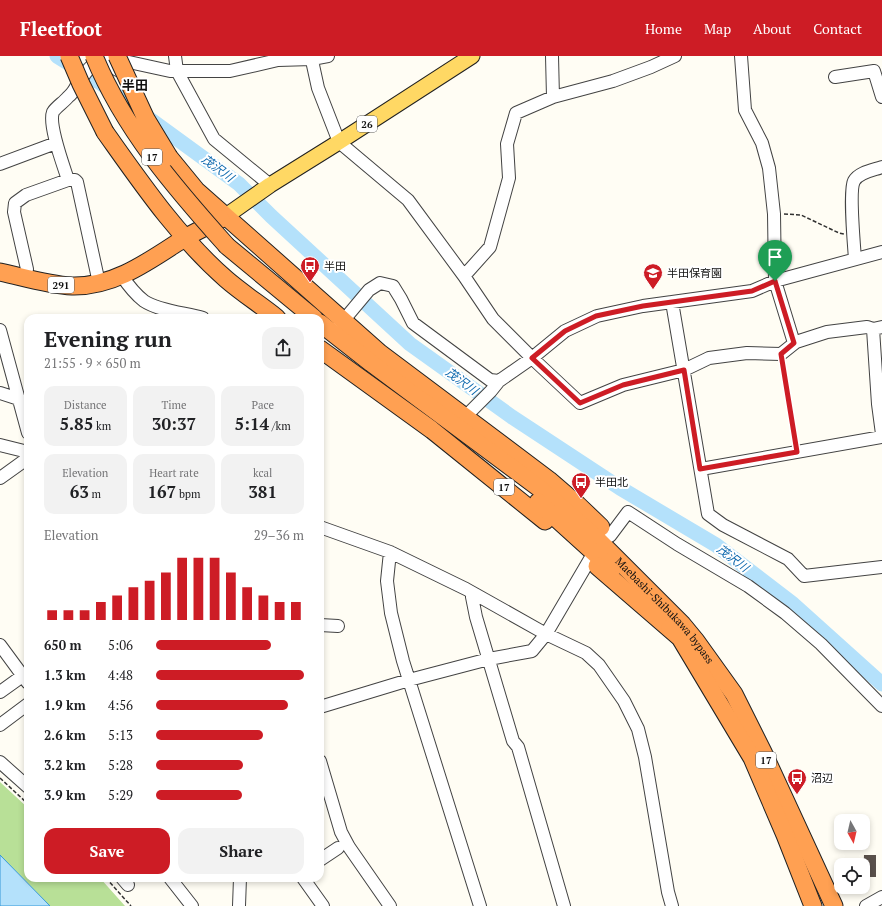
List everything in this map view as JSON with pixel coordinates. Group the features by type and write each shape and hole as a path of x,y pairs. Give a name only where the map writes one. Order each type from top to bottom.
{"highway":[{"name":"17","path":"69,56 105,132 142,184 185,238 227,280 273,314"},
{"name":"17","path":"94,56 126,118 142,143 182,196 227,246 309,314"},
{"name":"17","path":"116,56 146,119 169,157 196,190 380,353 548,480 578,505 610,536 647,578 681,630"},
{"name":"291","path":"0,272 72,286 99,283 122,276 185,238 226,216"},
{"name":"Maebashi-Shibukawa bypass","path":"324,326 404,388 586,544 627,583 681,630 696,641 734,694 763,752 798,831 834,906"},
{"name":"17","path":"324,351 432,430 510,492 590,559 681,630"},
{"name":"Maebashi-Shibukawa bypass","path":"681,630 752,758 813,906"}],"main road":[{"name":"26","path":"226,216 265,188 472,56"}],"street":[{"path":"116,56 124,60 136,59 170,71 230,71 278,60 328,56"},
{"path":"175,56 177,71 214,139 265,188"},
{"path":"552,56 553,97"},
{"path":"464,276 490,247 509,178 507,144 516,113 553,97 613,81 651,67 675,56"},
{"path":"741,56 745,110 762,143 769,168 774,214 775,281 794,343"},
{"path":"311,58 318,88 339,142 408,200 464,276 493,319 580,403 623,385 684,370 709,358 747,353 781,354 796,342 827,332 867,327 877,328 882,435 700,469"},
{"path":"68,180 56,143 52,116 53,111 70,96 92,66 102,60 121,72 128,70 136,59"},
{"path":"835,77 874,71 882,97"},
{"path":"0,164 56,143"},
{"path":"855,259 852,204 854,181 859,175 882,167"},
{"path":"25,278 27,269 14,212 15,203 26,195 68,180 75,180 77,182 99,283"},
{"path":"465,417 499,381 532,358 565,331 596,316 672,302 752,291 775,281 882,252"},
{"path":"122,276 135,293 150,304 187,314"},
{"path":"344,320 369,290 380,283 393,286 412,323 490,380 499,381"},
{"path":"672,302 708,514 723,525 788,559 804,576 882,567"},
{"path":"0,330 23,400"},
{"path":"0,393 23,400"},
{"path":"0,445 24,451"},
{"path":"0,478 24,461"},
{"path":"610,536 628,512 677,544 748,586 785,613 821,644 882,706"},
{"path":"324,528 390,552 473,594 546,634 586,653 599,665 624,701 638,729 645,757 668,892 672,906"},
{"path":"390,552 387,581 391,613 409,680 480,906"},
{"path":"324,706 489,658 532,651 546,634 590,559"},
{"path":"473,594 472,597 476,617 513,741 518,747 564,906"},
{"path":"324,625 338,626"},
{"path":"0,645 24,675"},
{"path":"0,692 24,678"},
{"path":"0,725 24,707"},
{"path":"0,762 24,783"},
{"path":"324,775 341,832 349,847 390,906"},
{"path":"324,857 338,848"},
{"path":"173,882 192,906"},
{"path":"239,906 240,882"},
{"path":"306,882 323,906"},
{"path":"866,906 882,897"}],"path":[{"path":"774,214 801,215 839,233 854,235"},
{"path":"781,354 797,452"},
{"path":"0,778 24,800"},
{"path":"110,882 132,906"}],"green space":[{"path":"0,782 24,804 24,879 0,855"},
{"path":"26,882 104,882 125,906 50,906"}],"water":[{"path":"0,855 24,879 24,882 26,882 50,906 0,906"}],"building":[{"path":"864,855 876,855 876,877 870,877 870,858 864,858"}],"waterway":[{"name":"茂沢川","path":"57,56 99,82 239,184 271,216 410,344 512,417 620,488 716,545 793,604 882,684"}],"place":[{"name":"半田","path":"310,283"},
{"name":"半田保育園","path":"653,290"},
{"name":"半田北","path":"581,499"},
{"name":"沼辺","path":"797,795"}],"district":[{"name":"半田","path":"135,85"}],"route":[{"path":"775,281 794,343 781,354 797,452 700,469 684,370 623,385 580,403 532,358 565,331 596,316 643,306 752,291 775,281"}]}
